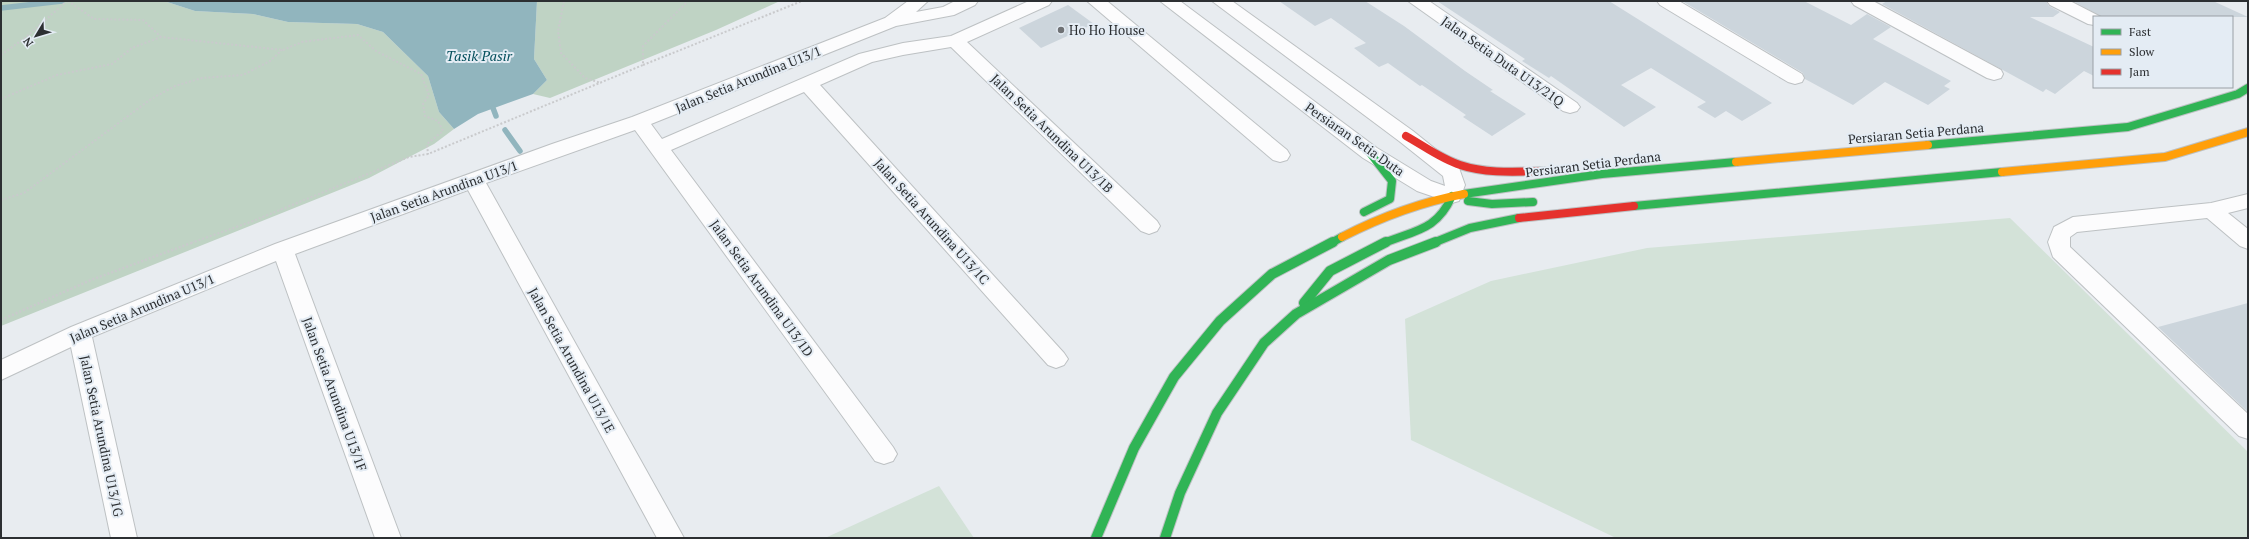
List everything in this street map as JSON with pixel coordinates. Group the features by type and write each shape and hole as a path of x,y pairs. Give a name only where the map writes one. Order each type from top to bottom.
{"main road":[{"name":"Persiaran Setia Perdana","path":"1096,538 1134,448 1174,377 1220,321 1272,274 1316,250 1378,220 1412,206 1452,196 1602,174 2128,127 2238,94 2248,88"},
{"path":"1296,314 1389,260 1470,228 1518,218 1692,199 2165,157 2248,132"},
{"path":"1406,136 1438,155 1468,167 1497,171 1535,169 1602,174"},
{"path":"1356,217 1390,199 1392,181 1370,153"},
{"path":"1166,538 1180,493 1216,413 1264,343 1296,314 1330,271 1375,246 1434,223 1445,212 1452,196 1480,204 1505,205 1544,201"},
{"path":"1638,196 1692,199"},
{"path":"1316,250 1344,226"}],"street":[{"path":"891,22 919,1"},
{"path":"891,22 948,11 969,1"},
{"path":"658,148 866,58 903,49 955,41 1043,1"},
{"path":"1096,1 1280,155"},
{"path":"1221,1 1406,136 1452,173 1455,185 1452,196"},
{"name":"Jalan Setia Duta U13/21Q","path":"1417,1 1570,107"},
{"path":"1666,1 1795,78"},
{"path":"1860,1 1994,74"},
{"path":"2056,1 2093,20"},
{"name":"Persiaran Setia Duta","path":"1179,3 1370,153 1424,186 1452,196"},
{"name":"Jalan Setia Arundina U13/1","path":"1,371 79,333 283,250 559,149 639,122 891,22"},
{"name":"Jalan Setia Arundina U13/1B","path":"955,41 1149,226"},
{"name":"Jalan Setia Arundina U13/1C","path":"808,84 1056,358"},
{"name":"Jalan Setia Arundina U13/1D","path":"639,122 884,454"},
{"name":"Jalan Setia Arundina U13/1E","path":"474,181 671,538"},
{"path":"2248,201 2211,210 2073,225 2064,229 2059,234 2057,242 2061,251 2248,429"},
{"path":"2211,210 2248,241"},
{"name":"Jalan Setia Arundina U13/1F","path":"283,250 388,538"},
{"name":"Jalan Setia Arundina U13/1G","path":"79,333 124,538"}],"path":[{"path":"1,56 68,1 94,19 143,20 161,37"},
{"path":"564,1 556,38 564,59 581,70 585,78 602,83"},
{"path":"643,65 643,46 688,1"},
{"path":"1,320 91,280 227,229 254,221 409,158 428,154 802,1"},
{"path":"1,200 24,193 151,99 175,86 202,78 243,75 270,61 283,50 302,42 332,37 358,35 376,51 421,74 429,95 423,104 425,116 438,121 443,131 427,144 428,154"},
{"path":"1,99 57,75 112,64 132,48 161,37 283,50"}],"shaded area":[{"path":"2010,218 2248,452 2248,538 1616,538 1411,440 1405,319 1491,281 1647,248"},
{"path":"939,486 974,538 825,538"}],"green space":[{"path":"1,1 164,1 195,11 253,14 288,22 357,24 383,32 428,76 439,112 454,129 434,144 369,178 1,326"},
{"path":"537,1 780,1 716,30 550,98 533,94 547,80 534,59"}],"water":[{"name":"Tasik Pasir","path":"164,1 537,1 534,59 547,80 533,94 478,114 454,129 439,112 428,76 383,32 357,24 288,22 253,14 195,11"}],"building":[{"path":"1279,1 1365,1 1404,26 1493,90 1490,91 1526,114 1492,136 1463,117 1466,115 1422,85 1420,86 1388,63 1379,67 1354,48 1366,43 1331,18 1315,26"},
{"path":"1437,1 1609,1 1772,103 1742,121 1726,111 1715,118 1697,107 1706,102 1651,68 1621,85 1656,107 1624,127 1551,76 1549,78 1522,61 1525,59"},
{"path":"1682,1 1804,1 1851,25 1867,14 1891,27 1873,39 1951,81 1944,86 1950,89 1928,105 1885,82 1853,105 1805,79 1803,73"},
{"path":"1887,1 2046,1 2049,6 2060,12 2053,17 2030,17 2093,47 2093,76 2084,71 2055,94 2046,89 2043,92 1882,4"},
{"path":"2073,1 2213,1 2248,17 2233,16 2100,16"},
{"path":"1068,5 1094,24 1041,48 1019,28"},
{"path":"2248,303 2248,412 2158,327"}],"waterway":[{"path":"1,8 62,1"},
{"path":"493,108 496,116"},
{"path":"505,130 520,151"}],"traffic: fast":[{"path":"1928,145 2128,127 2238,94 2248,88"},
{"path":"1364,212 1390,199 1392,181 1370,153"},
{"path":"1464,194 1602,174 1736,162"},
{"path":"1634,206 2002,172"},
{"path":"1304,303 1330,271 1375,246 1434,223 1445,212 1452,196"},
{"path":"1468,201 1492,204 1533,202"},
{"path":"1165,538 1180,493 1217,413 1264,343 1296,314 1389,260 1470,228 1519,218"},
{"path":"1096,538 1134,448 1174,377 1220,321 1272,274 1342,237"}],"traffic: slow":[{"path":"2002,172 2165,157 2248,132"},
{"path":"1736,162 1928,145"},
{"path":"1342,237 1371,223 1416,205 1464,194"}],"traffic: jam":[{"path":"1406,136 1446,159 1472,168 1496,171 1555,171"},
{"path":"1519,218 1634,206"}],"place":[{"name":"Ho Ho House","path":"1061,30"}]}
